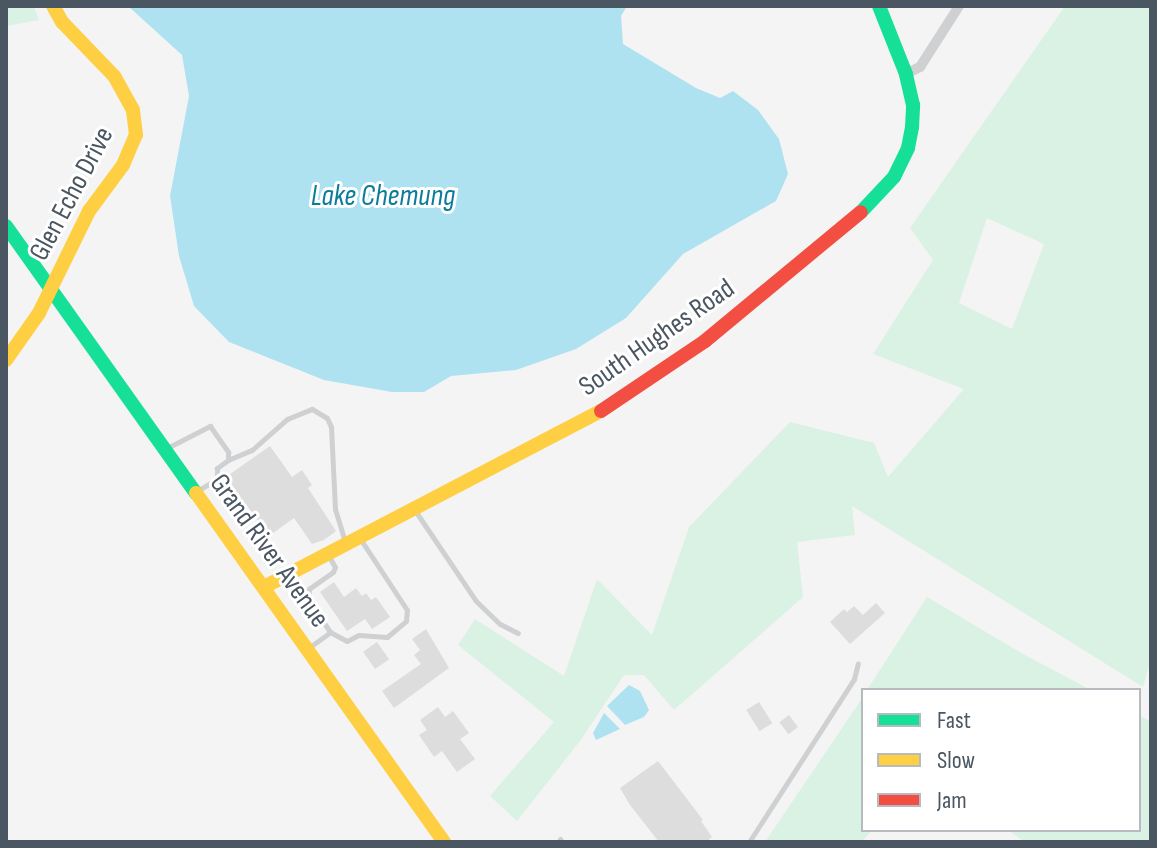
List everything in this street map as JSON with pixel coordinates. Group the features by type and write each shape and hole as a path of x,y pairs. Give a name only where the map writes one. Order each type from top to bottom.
{"street":[{"name":"Glen Echo Drive","path":"6,359 51,290 89,211 123,165 136,135 133,110 114,76 62,22 53,6"},
{"name":"South Hughes Road","path":"264,587 326,552 572,428 650,381 757,300 857,216 894,177 908,148 913,105 906,74 879,6"},
{"path":"906,74 920,67 959,6"},
{"name":"Grand River Avenue","path":"7,230 444,842"}],"lane":[{"path":"195,492 217,479 217,468 228,460 252,450 287,419 312,409 327,418 331,427 335,509 352,539 407,610 406,621 387,637 359,635 347,641 330,632 308,598 309,589 335,567 326,552"},
{"path":"164,449 210,426 228,452 228,460"},
{"path":"414,508 476,601 500,624 518,633"},
{"path":"307,649 330,632"},
{"path":"749,842 854,679 858,663"}],"green space":[{"path":"6,6 34,6 39,20 6,26"},
{"path":"1065,6 1151,6 1151,658 1143,687 852,506 855,535 797,542 803,597 674,710 644,675 624,675 580,741 517,821 490,796 554,722 458,645 475,619 564,676 597,579 652,635 689,527 790,422 874,443 888,477 964,389 873,354 933,260 910,228","holes":["987,218 1044,244 1012,329 959,303"]},
{"path":"927,597 1087,688 868,688"},
{"path":"861,700 861,832 870,832 862,842 765,842"},
{"path":"1141,716 1151,722 1151,842 1025,842 1011,832 1141,832"}],"water":[{"name":"Lake Chemung","path":"128,6 627,6 621,16 623,44 696,88 720,98 733,91 758,110 779,139 788,174 776,201 683,254 626,318 576,349 516,370 451,376 424,392 392,392 324,380 229,342 194,306 179,256 170,196 189,96 182,55"},
{"path":"629,685 640,691 649,710 644,717 625,725 607,706"},
{"path":"604,713 620,729 596,740 593,733"}],"building":[{"path":"270,446 292,477 302,470 312,485 308,488 336,531 324,540 312,544 294,518 269,536 226,477"},
{"path":"334,582 344,597 356,588 362,596 366,593 371,600 376,597 390,617 372,629 365,619 347,631 320,592"},
{"path":"876,603 885,613 850,644 830,622 844,609 847,612 854,606 863,615"},
{"path":"426,629 449,668 394,708 382,691 421,664 414,655 420,650 412,639"},
{"path":"377,642 389,659 375,669 363,652"},
{"path":"759,702 772,723 760,731 746,710"},
{"path":"438,707 445,717 453,711 469,733 460,739 475,759 457,772 442,751 434,757 419,735 427,730 420,720"},
{"path":"789,715 798,727 788,734 779,722"},
{"path":"658,761 703,820 712,837 706,842 659,842 630,805 620,788"}],"traffic: fast":[{"path":"861,212 894,177 908,148 912,127 913,105 906,74 879,6"},
{"path":"6,226 196,493"}],"traffic: slow":[{"path":"6,360 39,313 89,211 123,165 136,135 133,110 114,76 62,22 53,6"},
{"path":"264,587 601,411"},
{"path":"196,493 444,842"}],"traffic: jam":[{"path":"601,411 705,341 861,212"}]}
